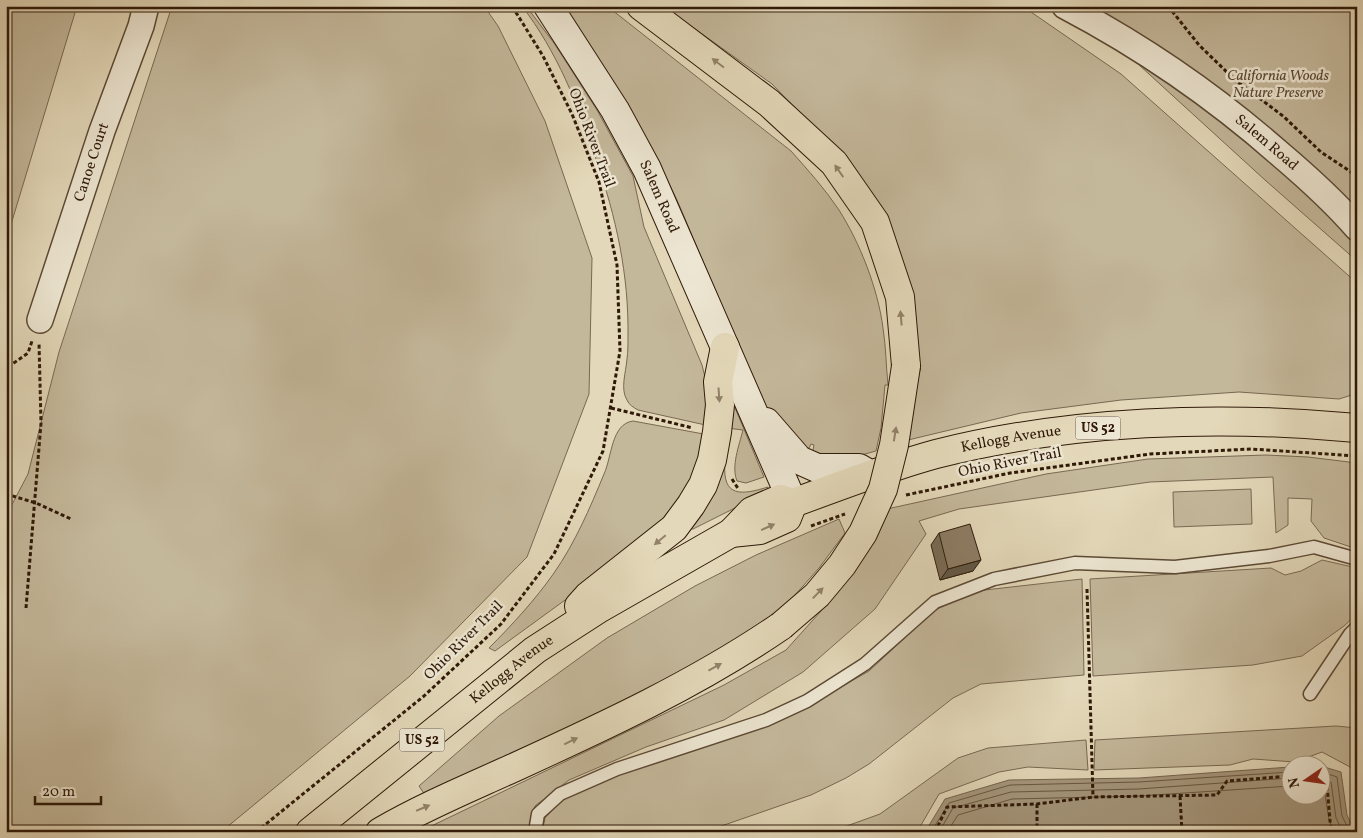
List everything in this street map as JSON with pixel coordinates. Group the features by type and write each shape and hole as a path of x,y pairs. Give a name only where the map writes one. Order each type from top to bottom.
{"main road":[{"path":"380,832 411,813 568,743 686,684 746,650 781,626 817,595 842,565 863,533 883,489 894,445 906,366 900,297 875,222 834,163 769,102 641,6"},
{"path":"535,650 588,596 674,528 691,505 703,485 712,460 720,405 718,382 724,347"},
{"name":"Kellogg Avenue","path":"310,832 535,650 600,608 731,533 752,511 780,499 793,503 935,455 987,443 1110,426 1221,420 1357,428"}],"street":[{"name":"Canoe Court","path":"40,320 102,131 141,26 146,6"},
{"name":"Salem Road","path":"548,6 615,110 647,169 793,503"},
{"name":"Salem Road","path":"1065,6 1108,29 1177,72 1242,121 1303,174 1357,228"},
{"name":"Salem Road","path":"748,400 799,460 817,468 859,468 870,476"}],"lane":[{"path":"535,832 538,814 560,794 617,769 766,720 807,701 865,664 935,602 994,579 1075,563 1175,567 1269,556 1314,547 1357,559"},
{"path":"1310,694 1350,634 1357,627"}],"path":[{"name":"Ohio River Trail","path":"256,832 424,696 501,624 554,554 603,451 620,352 617,265 599,182 572,114 543,56 512,6"},
{"path":"1168,6 1199,45 1234,79 1282,116 1321,152 1357,176"},
{"path":"6,373 8,367 28,353 40,320"},
{"path":"26,608 42,423 39,358 40,320"},
{"path":"611,408 698,429"},
{"name":"Ohio River Trail","path":"899,497 1010,473 1150,454 1251,449 1357,456"},
{"path":"6,494 36,503 71,519"},
{"path":"810,527 854,512"},
{"path":"1087,589 1093,797"},
{"path":"935,832 947,807 1037,804 1093,797 1217,795 1227,781 1280,777"},
{"path":"1180,796 1182,832"},
{"path":"1037,804 1038,832"},
{"path":"1328,806 1330,832"}],"green space":[{"path":"6,6 77,6 6,241"},
{"path":"172,6 484,6 498,26 545,121 592,258 589,394 527,557 410,676 221,832 6,832 6,516 28,474 59,352"},
{"path":"522,6 526,6 554,43 597,110 633,176 644,227 702,365 707,385 710,426 638,410 630,405 625,396 628,314 624,269 610,203 574,99 546,42"},
{"path":"562,6 607,6 791,151 834,202 861,252 881,313 888,385 885,385 881,428 876,451 843,460 815,455 814,445 811,444 804,451 794,445 764,405 677,200 651,147 615,85"},
{"path":"663,6 1015,6 1031,12 1121,74 1357,283 1357,390 1355,394 1339,399 1239,392 1121,400 1021,413 908,440 908,318 836,150 772,84"},
{"name":"California Woods Nature Preserve","path":"1048,6 1357,6 1357,261 1138,64 1118,48"},
{"path":"733,403 764,477 746,483 737,481 735,475 736,456 743,430 727,428"},
{"path":"633,421 709,435 693,488 649,539 495,651 489,648 531,603 562,562 593,500 607,467 616,435 626,423"},
{"path":"1266,455 1308,457 1357,463 1357,549 1324,538 1311,521 1312,499 1288,498 1288,525 1276,533 1273,477 1150,482 959,509 919,521 926,534 875,609 803,672 724,720 646,747 569,780 535,806 529,832 419,832 724,685 786,650 839,591 887,509 1046,474 1148,459"},
{"path":"725,463 725,474 730,488 736,491 750,492 768,487 767,492 693,529 689,529"},
{"path":"1251,489 1252,524 1174,527 1173,492"},
{"path":"839,519 845,533 819,568 770,623 700,665 425,795 419,786 499,716 607,638 695,586 756,555"},
{"path":"1322,560 1357,568 1357,614 1344,626 1302,656 1253,665 1093,676 1090,579 1271,568 1285,575 1301,571"},
{"path":"1082,579 1084,675 981,684 953,698 869,764 846,778 811,795 704,832 542,832 545,818 562,799 612,777 809,705 869,671 935,610 976,591"},
{"path":"1336,726 1357,728 1357,818 1354,813 1352,768 1322,752 1311,756 1280,756 1280,761 1253,759 1230,765 1094,770 1095,740"},
{"path":"1086,740 1088,770 1028,767 999,772 939,794 917,832 830,832 880,814 958,758 988,748"}],"water":[{"path":"1280,768 1280,806 1330,806 1330,769 1341,772 1347,815 1355,832 925,832 945,799 1009,780 1139,778"}],"building":[{"path":"970,524 981,560 948,569 939,533"}]}
